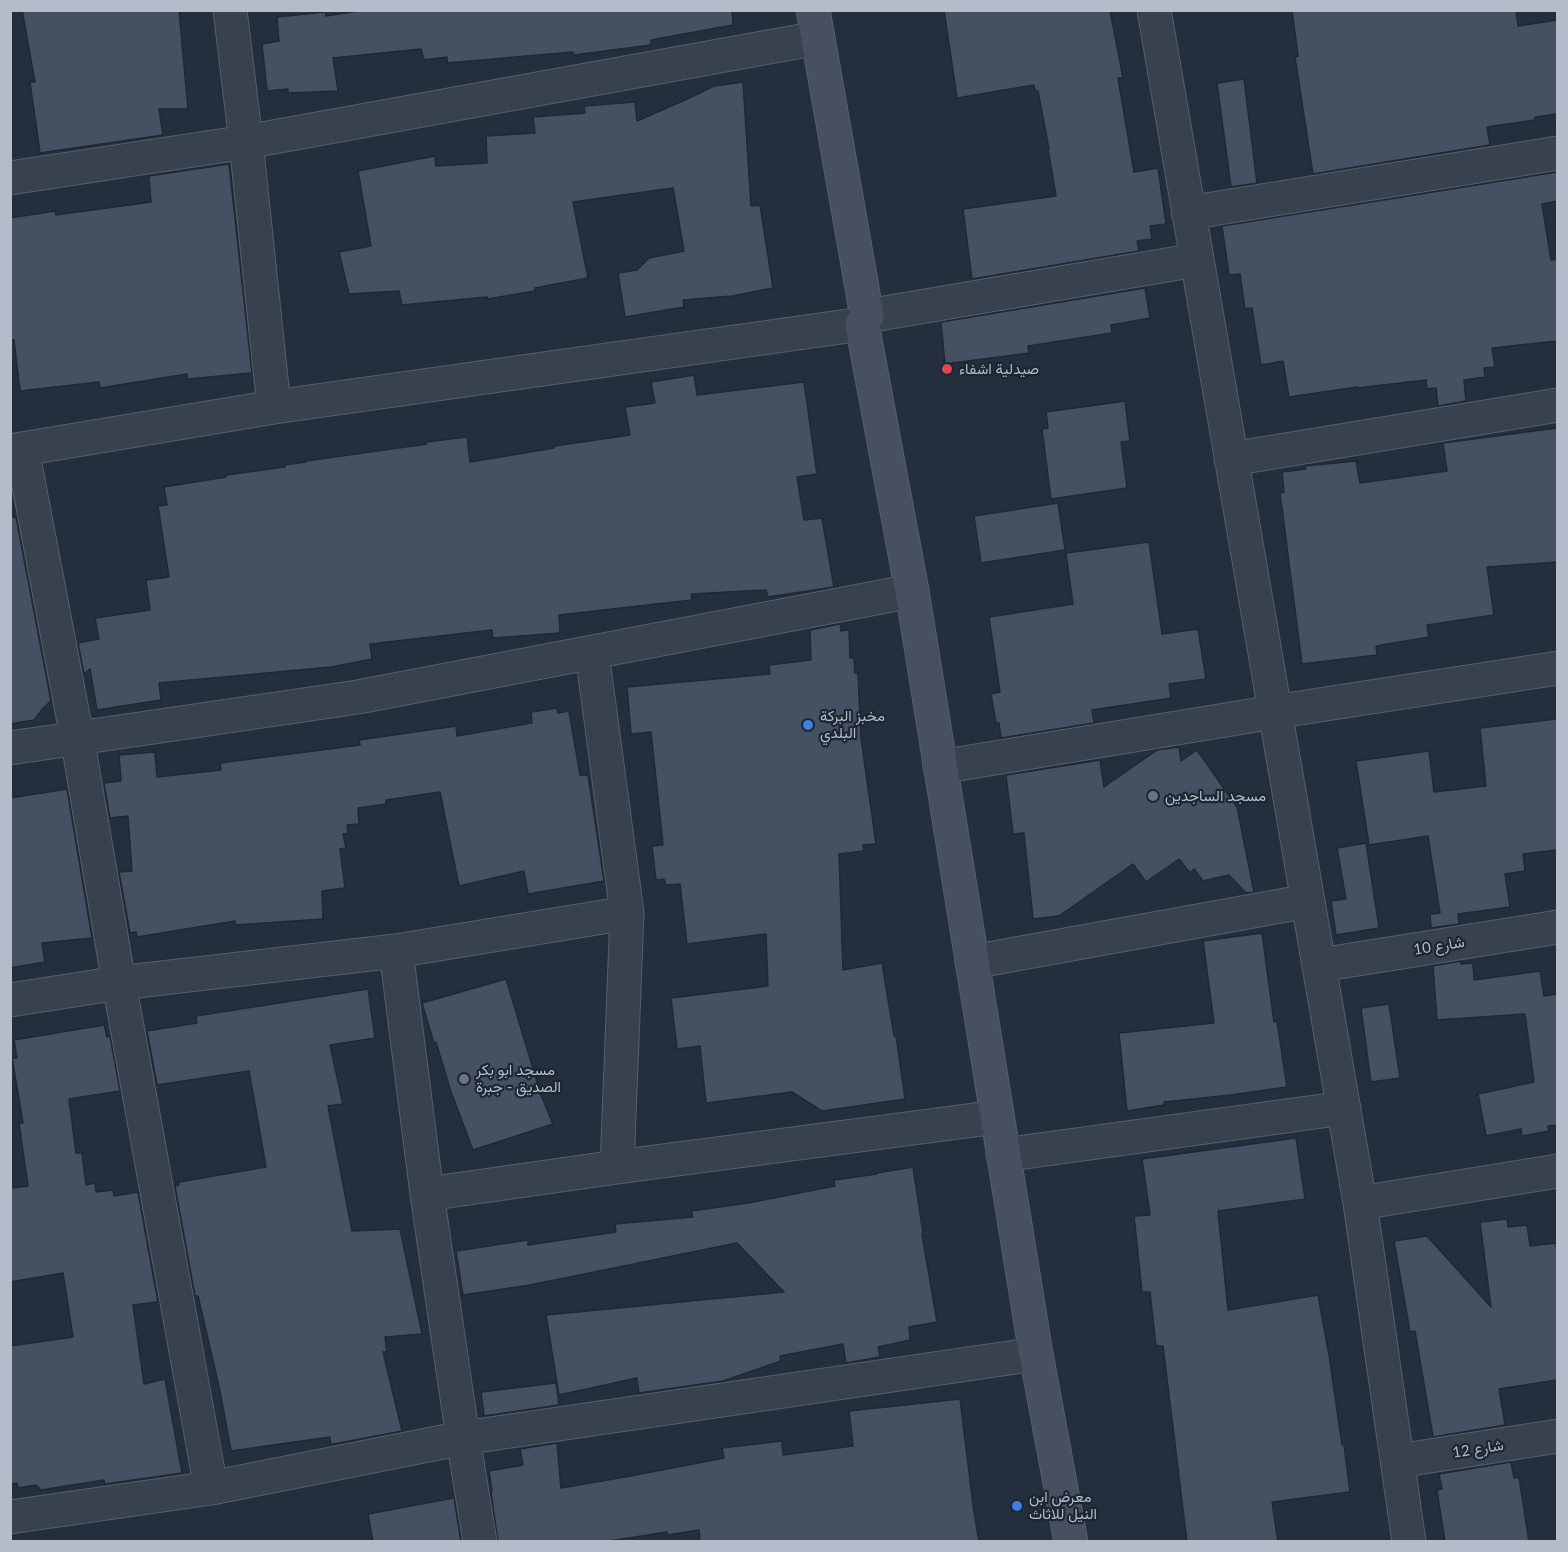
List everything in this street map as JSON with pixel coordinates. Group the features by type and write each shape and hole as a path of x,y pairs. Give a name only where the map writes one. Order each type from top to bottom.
{"street":[{"path":"230,10 274,406"},
{"path":"1154,10 1360,1203 1409,1542"},
{"path":"10,178 246,142 816,24 912,591 1036,1354 1071,1542"},
{"path":"1188,213 1557,153"},
{"path":"210,1488 77,737 16,450 274,406 865,320 1196,260"},
{"path":"1231,459 1557,405"},
{"path":"10,748 358,697 912,591"},
{"path":"592,653 627,913 617,1167"},
{"path":"940,767 1557,668"},
{"path":"972,962 1308,901"},
{"path":"10,1000 119,983 396,951 627,913"},
{"name":"شارع 10","path":"1320,965 1557,927"},
{"path":"396,951 427,1194 480,1542"},
{"path":"1003,1155 1344,1108"},
{"path":"427,1194 997,1117"},
{"path":"1360,1203 1557,1171"},
{"path":"10,1517 210,1488 463,1438 1036,1354"},
{"name":"شارع 12","path":"1398,1461 1557,1436"}],"building":[{"path":"22,10 179,10 188,109 159,109 163,135 40,153 30,82 35,82"},
{"path":"365,10 732,10 733,25 651,40 651,45 574,55 573,52 447,63 447,57 424,60 421,49 333,58 338,91 288,93 288,89 267,91 262,44 279,41 277,17 325,12 326,16"},
{"path":"944,10 1110,10 1123,78 1118,78 1134,172 1158,168 1166,224 1150,226 1152,239 1137,241 1139,251 972,279 963,209 1056,196 1038,91 1035,91 1034,85 957,98"},
{"path":"1292,10 1516,10 1518,26 1557,20 1557,114 1535,117 1535,120 1487,127 1490,145 1313,174 1295,57 1298,56"},
{"path":"1244,79 1257,183 1231,187 1217,83"},
{"path":"743,82 751,206 760,205 773,288 732,296 683,300 684,307 625,317 618,273 637,270 649,258 684,251 673,188 573,202 588,278 535,288 535,291 487,299 487,297 402,305 399,291 349,294 339,252 371,246 358,171 435,156 436,166 487,163 486,136 535,133 533,117 585,113 584,106 635,102 637,121 714,86"},
{"path":"229,164 252,373 187,379 187,374 100,388 99,382 20,391 14,340 10,340 10,218 55,211 56,215 151,202 149,176"},
{"path":"1557,172 1557,201 1542,204 1551,260 1557,259 1557,341 1492,348 1495,367 1484,368 1485,377 1464,380 1466,401 1438,406 1436,388 1427,389 1426,380 1289,397 1283,361 1261,365 1252,308 1245,309 1240,274 1229,275 1222,226"},
{"path":"1145,288 1150,318 1111,325 1112,333 1028,346 1029,353 945,364 941,322"},
{"path":"694,375 697,395 804,382 817,474 797,477 804,520 822,518 834,587 768,597 766,590 691,594 692,600 559,615 560,633 493,638 492,630 370,644 372,659 331,667 159,683 161,700 97,710 90,669 84,674 78,643 99,639 95,618 150,610 146,580 169,577 158,506 167,505 164,487 285,467 285,465 306,461 467,437 470,462 630,435 625,407 655,403 651,382"},
{"path":"1125,401 1130,441 1121,442 1127,488 1051,499 1042,429 1048,428 1046,412"},
{"path":"1557,428 1557,562 1487,567 1494,615 1427,625 1429,637 1376,646 1377,655 1302,664 1280,493 1284,492 1282,472 1306,469 1305,466 1356,461 1360,483 1447,471 1443,443"},
{"path":"1058,503 1065,550 981,563 974,516"},
{"path":"10,517 16,517 51,701 34,720 10,724"},
{"path":"1149,542 1162,634 1198,629 1206,679 1169,684 1171,698 1092,710 1094,723 1001,738 991,694 1000,692 989,617 1073,604 1066,553"},
{"path":"840,624 841,631 849,630 850,658 854,658 855,673 858,673 861,738 876,844 863,845 864,851 839,854 843,970 882,963 905,1099 822,1111 792,1092 706,1103 700,1046 677,1049 671,998 768,986 766,934 687,944 680,884 666,885 664,879 656,880 652,846 663,845 651,732 631,734 627,687 770,674 769,665 811,660 810,630"},
{"path":"557,708 558,713 569,711 580,775 588,775 604,881 528,894 524,871 459,886 440,792 386,800 386,804 358,808 359,824 347,825 348,833 343,834 346,848 340,849 345,888 322,891 323,919 235,925 235,921 137,937 136,932 130,933 119,872 132,871 128,816 110,818 104,783 121,781 119,755 155,752 157,777 221,770 220,763 360,745 359,740 456,726 457,736 532,723 531,712"},
{"path":"1557,719 1557,850 1523,854 1525,871 1505,874 1510,907 1458,914 1459,924 1431,928 1430,914 1440,913 1428,836 1369,845 1356,761 1429,751 1434,792 1486,786 1480,728"},
{"path":"1179,747 1181,761 1197,750 1237,807 1254,892 1246,893 1229,875 1203,881 1194,869 1190,873 1179,859 1146,882 1133,864 1059,916 1033,919 1024,833 1013,834 1006,775 1100,760 1104,787 1157,750"},
{"path":"67,789 92,938 42,943 45,962 10,968 10,798"},
{"path":"1366,843 1379,928 1336,935 1331,901 1346,899 1337,848"},
{"path":"1262,933 1274,1022 1277,1021 1287,1087 1164,1102 1164,1105 1127,1111 1119,1033 1214,1023 1203,941"},
{"path":"1461,961 1461,964 1473,963 1474,980 1540,971 1544,996 1557,994 1557,1125 1548,1126 1549,1131 1522,1136 1521,1129 1486,1136 1478,1094 1534,1082 1525,1014 1437,1020 1433,966"},
{"path":"506,979 541,1095 553,1124 473,1150 422,1003"},
{"path":"368,989 375,1038 330,1045 343,1104 328,1106 352,1231 400,1229 422,1334 385,1337 387,1352 383,1352 402,1431 331,1445 330,1437 231,1451 198,1296 195,1296 175,1186 179,1185 179,1182 266,1167 249,1071 157,1085 147,1031 197,1023 196,1016"},
{"path":"1389,1004 1400,1078 1371,1082 1361,1008"},
{"path":"104,1025 107,1037 110,1036 120,1091 69,1099 76,1153 82,1153 86,1185 95,1183 96,1192 113,1190 114,1196 138,1192 158,1302 133,1305 144,1384 165,1379 182,1473 105,1484 104,1480 41,1490 36,1485 18,1488 17,1483 10,1484 10,1346 73,1337 63,1273 10,1282 10,1188 28,1186 19,1123 23,1123 12,1058 17,1058 14,1040"},
{"path":"1296,1138 1305,1199 1218,1211 1228,1310 1318,1295 1350,1492 1272,1502 1278,1542 1187,1542 1163,1346 1156,1346 1150,1292 1142,1292 1134,1216 1150,1215 1142,1159"},
{"path":"913,1167 937,1322 909,1327 910,1340 878,1347 880,1357 846,1363 843,1344 780,1356 781,1361 723,1381 639,1393 637,1378 559,1395 546,1315 784,1292 737,1243 530,1285 463,1295 456,1251 528,1240 528,1245 616,1232 615,1224 693,1217 691,1211 748,1203 835,1186 834,1180"},
{"path":"1507,1219 1508,1227 1527,1225 1530,1246 1556,1243 1557,1380 1499,1389 1505,1425 1433,1437 1415,1331 1410,1332 1394,1241 1427,1236 1491,1307 1480,1222"},
{"path":"556,1383 559,1405 484,1416 481,1392"},
{"path":"960,1399 979,1542 700,1542 699,1530 667,1535 667,1532 603,1542 498,1542 489,1471 523,1465 520,1449 557,1443 561,1488 724,1458 722,1448 782,1441 783,1455 853,1446 849,1411"},
{"path":"1511,1462 1514,1478 1519,1477 1529,1542 1445,1542 1437,1490 1442,1489 1439,1474"},
{"path":"454,1498 461,1542 373,1542 368,1514"}],"place":[{"name":"صيدلية اشفاء","path":"947,369"},
{"name":"مخبز البركة البلدي","path":"808,725"},
{"name":"مسجد الساجدين","path":"1153,796"},
{"name":"مسجد ابو بكر الصديق - جبرة","path":"464,1079"},
{"name":"معرض ابن النيل للاثاث","path":"1017,1506"}]}
